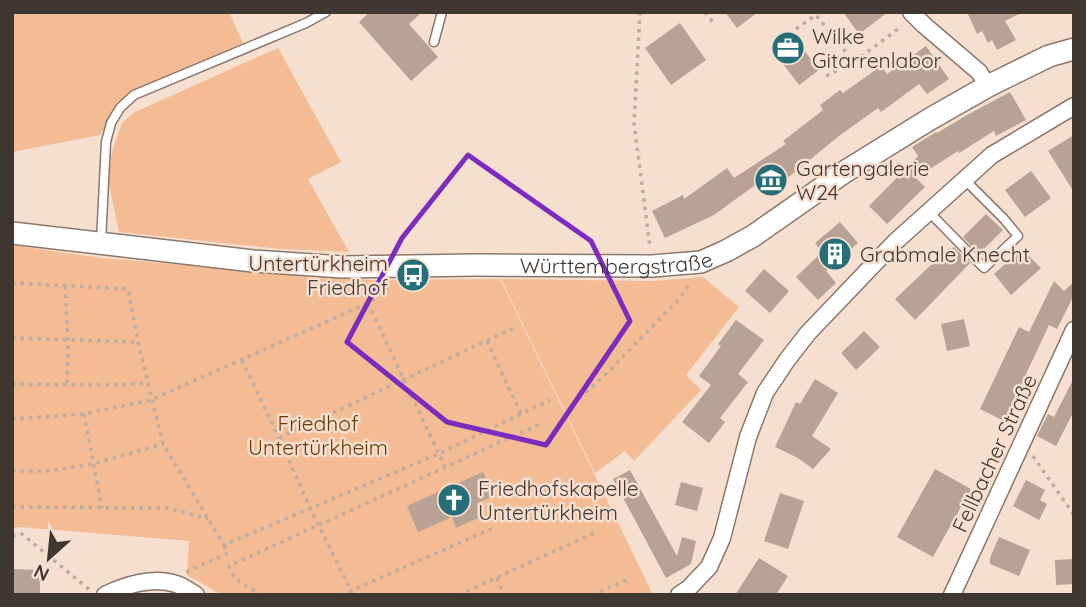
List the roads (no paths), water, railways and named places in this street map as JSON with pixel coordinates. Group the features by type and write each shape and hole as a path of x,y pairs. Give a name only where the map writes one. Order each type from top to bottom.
{"street":[{"path":"913,14 979,72 988,86"},
{"name":"Württembergstraße","path":"12,233 292,264 343,267 652,266 701,261 753,236 846,171 988,86 1049,56 1074,49"},
{"path":"679,595 709,568 722,538 747,437 765,393 808,333 886,253 992,155 1074,106"},
{"name":"Fellbacher Straße","path":"952,595 1074,330"},
{"path":"105,595 145,581 174,583 196,595"}],"lane":[{"path":"101,244 106,142 111,123 120,108 134,95 306,23 326,12"},
{"path":"434,42 442,12"},
{"path":"929,212 984,268 1018,236 965,180"}],"place":[{"name":"Wilke Gitarrenlabor","path":"788,48"},
{"name":"Gartengalerie W24","path":"771,180"},
{"name":"Grabmale Knecht","path":"835,254"},
{"name":"Untertürkheim Friedhof","path":"413,275"},
{"name":"Friedhofskapelle Untertürkheim","path":"454,500"}],"park label":[{"name":"Friedhof Untertürkheim","path":"318,435"}]}
